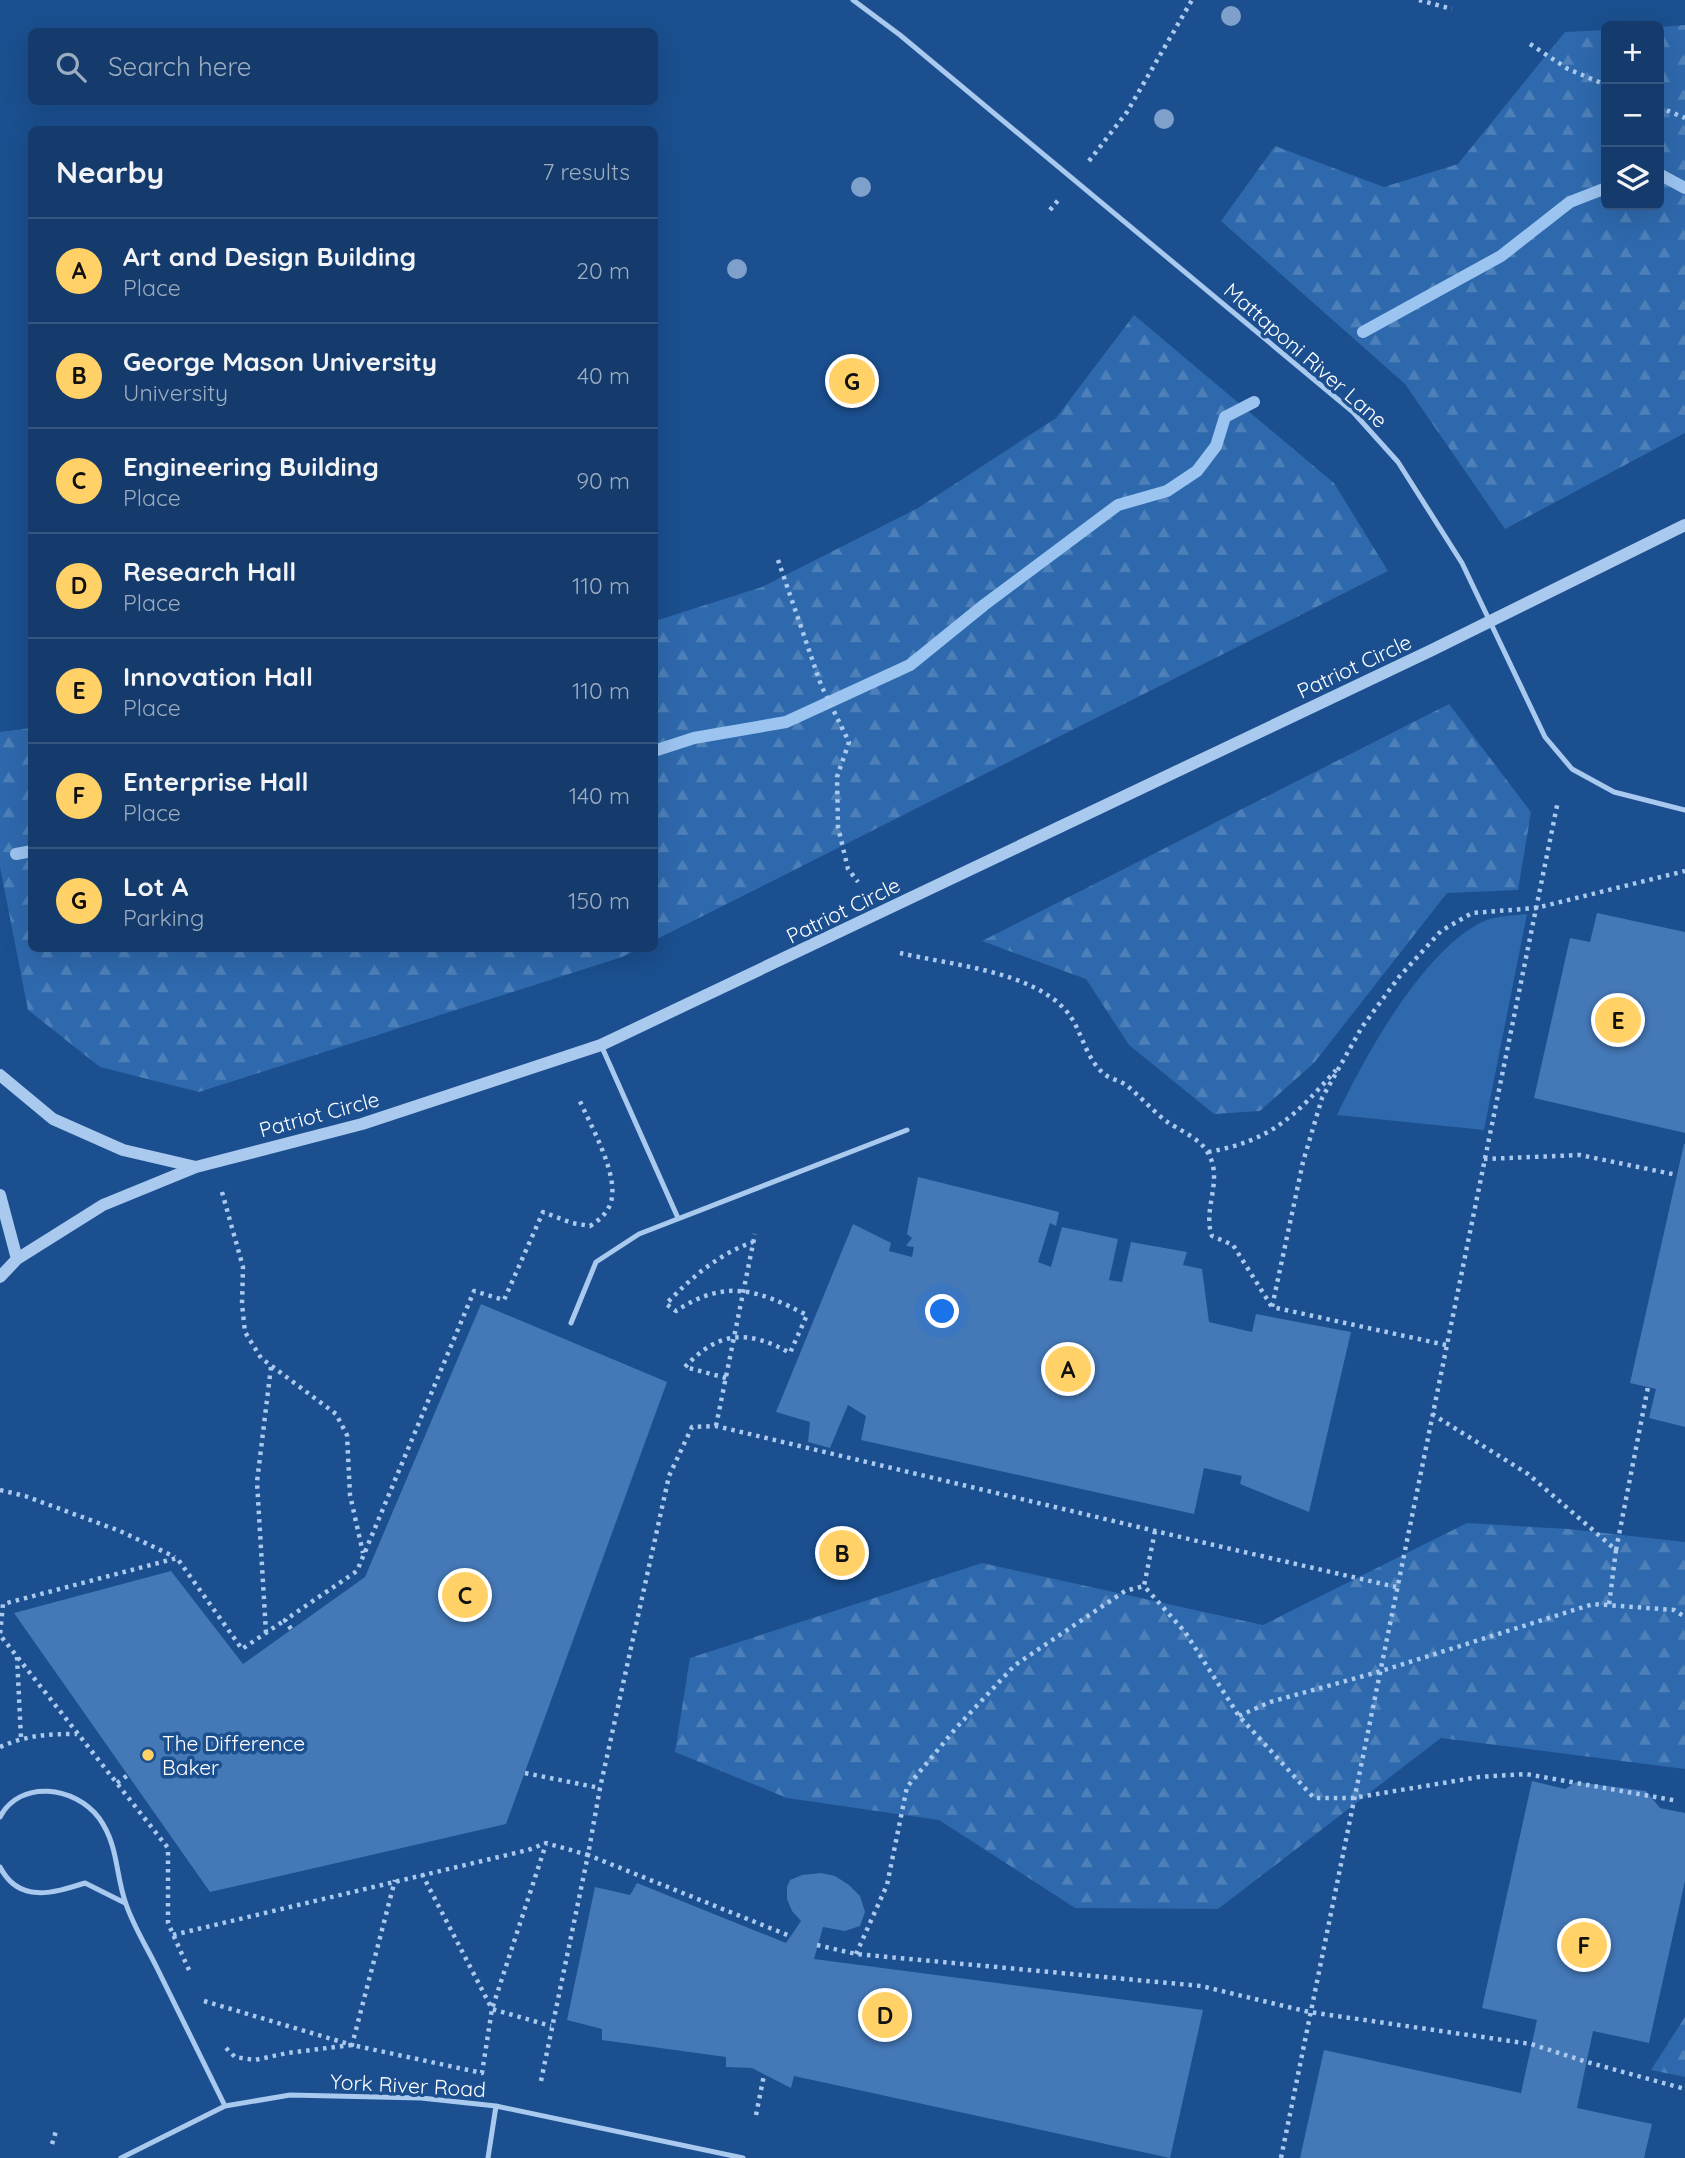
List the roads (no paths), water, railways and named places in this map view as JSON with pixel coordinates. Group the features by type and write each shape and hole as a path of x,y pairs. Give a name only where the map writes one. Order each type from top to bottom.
{"street":[{"name":"Patriot Circle","path":"0,1277 17,1259 103,1205 196,1167 362,1124 601,1045 1490,622 1685,525"},
{"path":"0,1075 53,1119 123,1150 196,1167"},
{"path":"0,1195 17,1259"}],"lane":[{"name":"Mattaponi River Lane","path":"853,0 900,35 1353,412 1398,462 1462,563 1545,737 1572,769 1614,792 1685,810"},
{"path":"601,1045 678,1218"},
{"path":"570,1323 596,1262 639,1234 907,1130"},
{"path":"0,1817 12,1801 25,1793 42,1789 78,1800 98,1817 116,1853 125,1903 225,2106"},
{"path":"0,1867 5,1878 19,1889 50,1893 85,1883 125,1903"},
{"name":"York River Road","path":"121,2158 225,2106 290,2095 421,2098 496,2106 743,2158"},
{"path":"488,2158 496,2106"}],"waterway":[{"path":"1664,177 1685,188"},
{"path":"1363,332 1501,256 1570,202 1601,190"},
{"path":"658,750 694,738 786,722 910,665 984,605 1118,505 1167,491 1197,471 1216,446 1225,417 1254,402"},
{"path":"16,854 28,852"}],"place":[{"name":"Lot A","path":"852,381"},
{"name":"Innovation Hall","path":"1618,1020"},
{"name":"Art and Design Building","path":"1068,1369"},
{"name":"George Mason University","path":"842,1553"},
{"name":"Engineering Building","path":"465,1595"},
{"name":"The Difference Baker","path":"148,1755"},
{"name":"Enterprise Hall","path":"1584,1945"},
{"name":"Research Hall","path":"885,2015"}]}
